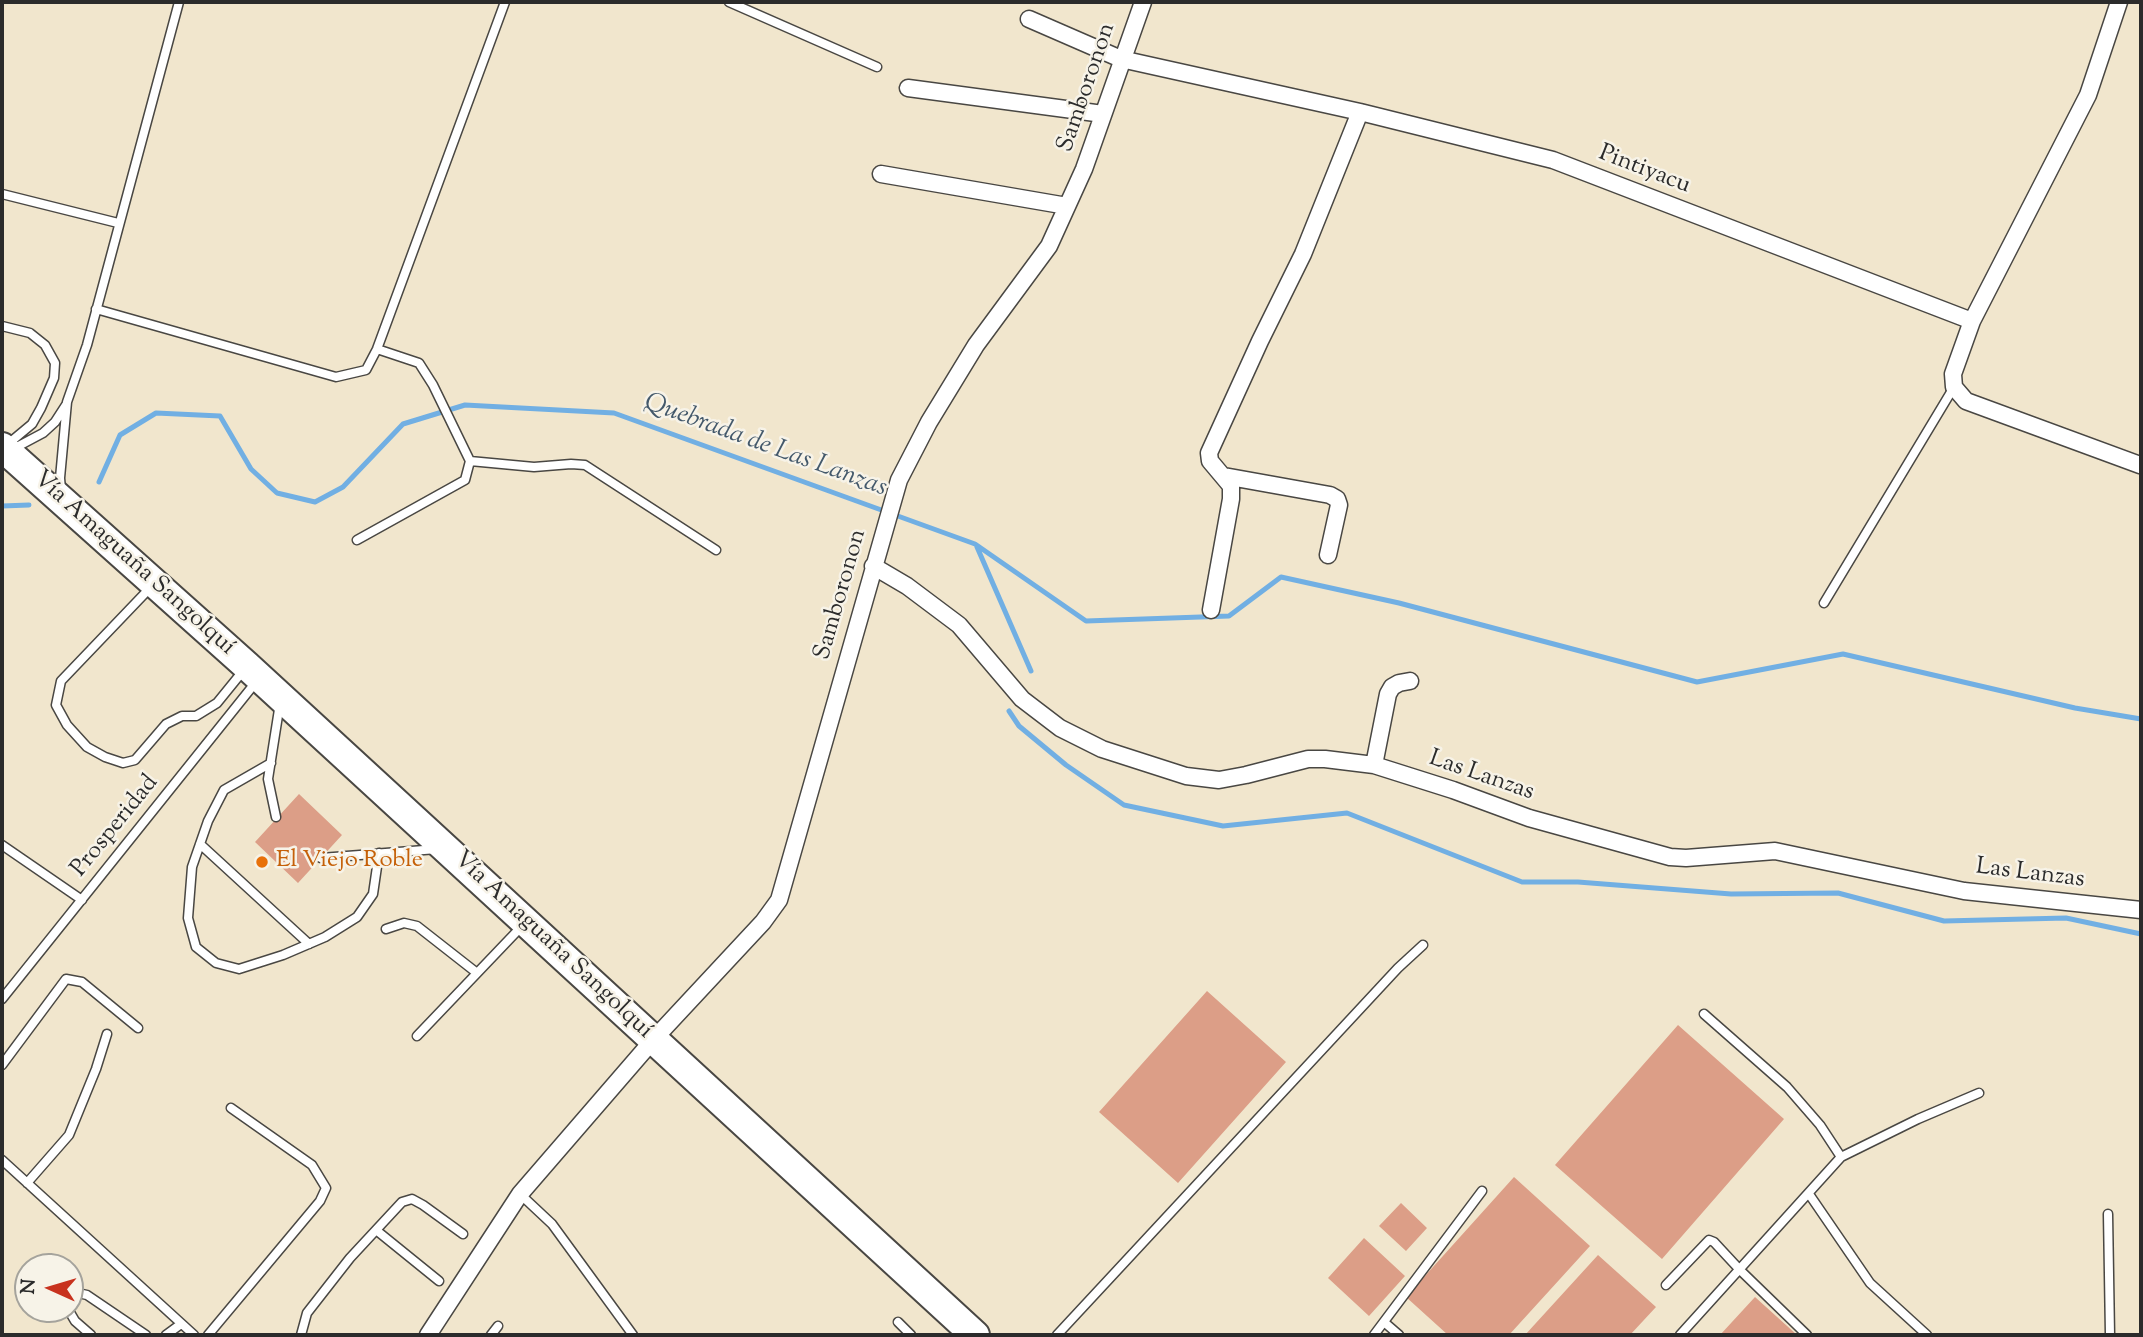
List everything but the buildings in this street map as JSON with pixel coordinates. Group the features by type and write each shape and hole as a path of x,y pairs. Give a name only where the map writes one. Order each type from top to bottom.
{"highway":[{"name":"Vía Amaguaña Sangolquí","path":"4,449 263,680 975,1335"}],"street":[{"name":"Samboronon","path":"428,1335 520,1194 654,1039 763,922 779,900 899,480 929,422 976,345 1049,246 1084,169 1143,2"},
{"path":"2119,2 2088,95 1972,321 1954,374 1954,387 1966,401 2140,466"},
{"name":"Pintiyacu","path":"1029,19 1121,59 1360,112 1553,160 1972,321"},
{"path":"908,88 1103,114"},
{"path":"1211,610 1231,486 1210,461 1209,453 1303,254 1360,112"},
{"path":"881,174 1067,206"},
{"path":"1224,476 1330,495 1337,499 1339,505 1328,555"},
{"name":"Las Lanzas","path":"875,558 959,625 1022,699 1060,728 1102,749 1186,776 1219,780 1308,759 1325,758 1374,765 1529,818 1671,857 1775,851 1964,891 2141,910"},
{"path":"1374,765 1388,694 1392,687 1410,681"}],"lane":[{"path":"4,449 43,433 55,422 67,402 87,345 179,2"},
{"path":"96,309 336,377 366,370 377,349 505,2"},
{"path":"729,2 877,67"},
{"path":"2,194 118,223"},
{"path":"2,326 30,333 45,345 55,363 54,378 32,424 4,449"},
{"path":"357,540 465,480 470,461 433,385 419,363 377,349"},
{"path":"1824,603 1954,387"},
{"path":"62,501 60,478 67,402"},
{"path":"470,461 534,467 585,466 716,550"},
{"path":"155,583 61,681 56,705 67,725 87,747 123,763 135,760 166,724 182,716 196,716 263,680 271,763 268,779 276,817"},
{"name":"Prosperidad","path":"2,999 263,680"},
{"path":"271,763 224,789 200,844 192,867 188,918 196,947 216,962 239,969 309,944 357,917 373,894 379,853"},
{"path":"200,844 309,944"},
{"path":"2,845 82,900"},
{"path":"321,858 447,849"},
{"path":"417,1036 526,922"},
{"path":"386,929 404,923 417,926 477,973"},
{"path":"1057,1335 1370,998 1423,945"},
{"path":"2,1065 66,979 82,982 138,1028"},
{"path":"1703,1014 1787,1087 1820,1125 1841,1157"},
{"path":"27,1183 69,1135 107,1034"},
{"path":"1679,1335 1841,1157 1979,1093"},
{"path":"208,1335 320,1201 326,1188 312,1165 231,1108"},
{"path":"2,1160 194,1335"},
{"path":"1374,1335 1482,1191"},
{"path":"520,1194 552,1224 633,1335"},
{"path":"1809,1194 1870,1283 1927,1335"},
{"path":"301,1335 307,1313 350,1258 402,1202 412,1199 463,1234"},
{"path":"2108,1214 2110,1335"},
{"path":"376,1230 439,1281"},
{"path":"1666,1285 1709,1240 1807,1335"},
{"path":"84,1294 146,1335"},
{"path":"898,1322 911,1335"},
{"path":"1384,1322 1399,1335"},
{"path":"77,1323 91,1335"},
{"path":"166,1335 181,1324"},
{"path":"491,1335 498,1326"}],"waterway":[{"name":"Quebrada de Las Lanzas","path":"99,482 120,435 156,413 220,416 251,469 277,493 315,502 343,487 403,424 465,405 614,413 975,544 1086,621 1229,616 1281,577 1399,603 1697,682 1843,654 2075,708 2141,719"},
{"name":"Quebrada de Las Lanzas","path":"2,506 29,505"},
{"path":"977,547 1031,671"},
{"path":"1009,711 1019,726 1066,765 1124,805 1223,826 1347,813 1522,882 1578,882 1731,894 1838,893 1944,921 2066,918 2141,934"}],"place":[{"name":"El Viejo Roble","path":"262,862"}]}
